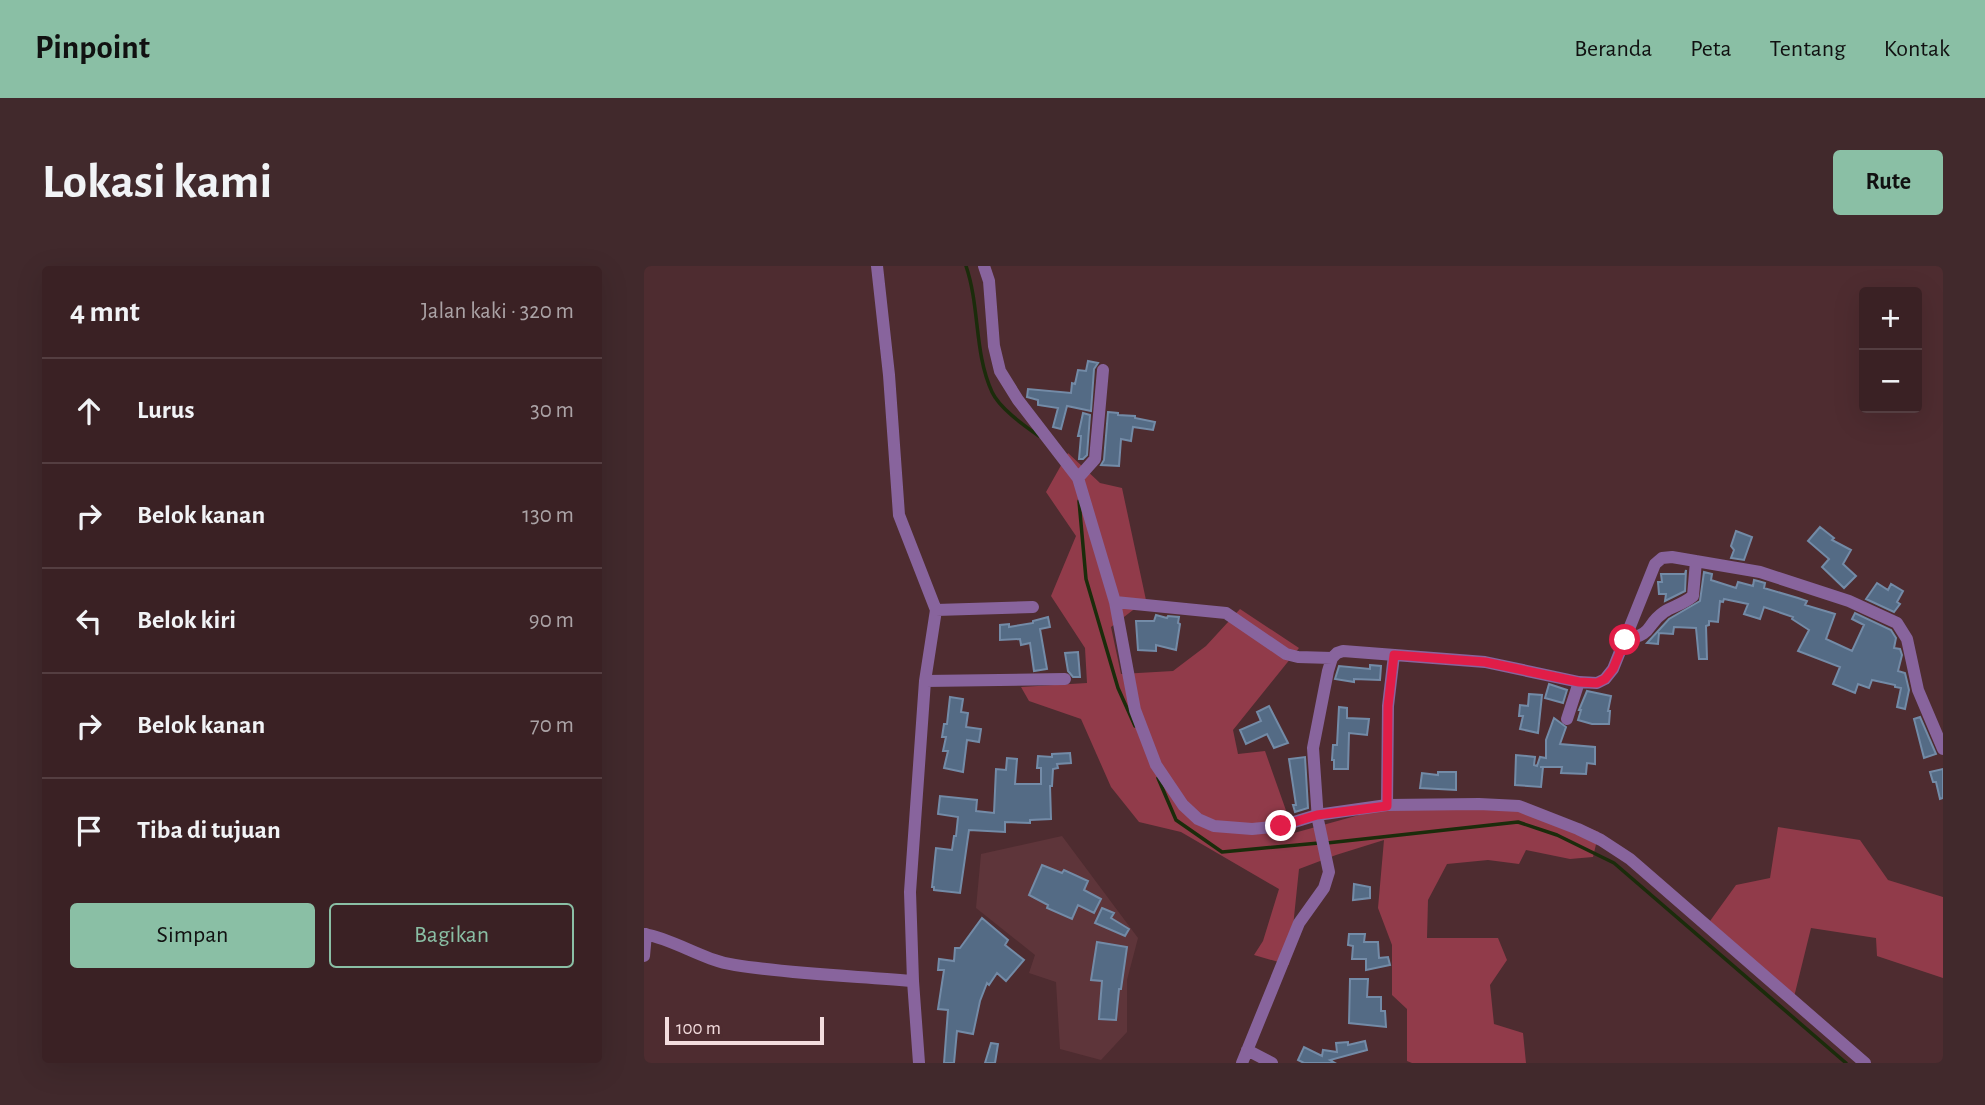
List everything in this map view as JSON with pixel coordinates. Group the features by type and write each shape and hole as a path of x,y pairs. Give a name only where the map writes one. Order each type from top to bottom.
{"street":[{"path":"877,266 899,515 936,610 925,681 910,892 912,981 919,1063"},
{"path":"984,266 989,281 1000,371 1018,400 1078,478 1115,602 1135,710 1156,765 1183,806 1198,819 1232,830 1281,826 1387,806 1519,806 1601,840 1630,859 1865,1063"},
{"path":"1078,478 1095,459 1103,370"},
{"path":"1242,1063 1300,923 1324,888 1329,873 1318,818 1313,748 1321,713 1323,687 1336,653 1343,651 1485,662 1579,682 1597,683 1609,675 1655,564 1662,558 1672,557 1760,572 1849,601 1897,623 1907,639 1918,690 1943,749"},
{"path":"1625,640 1641,636 1650,630 1661,614 1693,596 1696,561"},
{"path":"1115,602 1226,613 1286,654 1332,658"},
{"path":"936,610 1033,607"},
{"path":"1387,806 1388,706 1394,655"},
{"path":"925,681 1065,679"},
{"path":"1567,719 1579,682"},
{"path":"644,956 645,934 675,943 705,958 735,965 912,981"},
{"path":"1247,1050 1272,1063"}],"shaded area":[{"path":"1068,453 1100,483 1122,488 1146,600 1111,627 1121,674 1173,671 1206,646 1240,609 1299,648 1233,730 1238,754 1265,751 1294,833 1417,799 1548,812 1599,832 1593,857 1570,859 1526,850 1519,864 1488,860 1447,864 1428,900 1427,938 1498,938 1507,960 1490,985 1494,1024 1523,1033 1526,1063 1407,1061 1407,1009 1392,995 1392,945 1378,908 1384,840 1299,869 1289,965 1254,955 1263,941 1279,889 1181,832 1139,822 1111,787 1081,719 1029,701 1021,687 1087,683 1085,648 1051,596 1076,536 1046,492"},
{"path":"1778,827 1860,840 1888,880 1943,897 1943,978 1877,956 1876,938 1811,928 1794,997 1710,921 1736,885 1770,878"},
{"path":"1062,836 1138,938 1127,980 1127,1032 1101,1060 1060,1049 1056,982 1029,973 1035,955 976,908 981,854"}],"building":[{"path":"1088,361 1098,363 1094,369 1091,411 1067,406 1061,429 1053,427 1058,408 1038,405 1038,400 1027,397 1028,389 1071,393 1078,370 1086,371"},
{"path":"1108,412 1155,422 1153,430 1133,427 1131,441 1121,439 1119,466 1101,465 1104,460"},
{"path":"1083,413 1090,415 1087,455 1079,459 1081,436 1078,436"},
{"path":"1820,527 1834,538 1832,540 1851,550 1843,564 1856,576 1844,588 1822,567 1829,559 1808,541"},
{"path":"1736,531 1752,537 1744,560 1731,558 1734,550 1731,546"},
{"path":"1686,570 1685,591 1665,601 1666,594 1659,594 1658,582 1662,582 1661,574 1685,574"},
{"path":"1704,572 1712,574 1711,580 1736,588 1738,582 1753,586 1754,580 1765,583 1764,588 1807,601 1805,605 1835,614 1826,639 1852,651 1864,625 1852,619 1855,613 1891,630 1896,638 1894,648 1900,649 1902,655 1898,671 1905,673 1909,690 1905,709 1897,707 1901,688 1895,685 1872,680 1869,688 1858,684 1855,693 1833,684 1840,667 1798,651 1809,630 1792,619 1793,617 1764,607 1760,619 1744,614 1748,604 1724,599 1723,602 1720,601 1718,622 1709,621 1706,626 1707,659 1699,659 1696,628 1674,627 1673,634 1659,633 1658,644 1647,643 1669,619 1700,601"},
{"path":"1877,583 1888,590 1891,584 1903,591 1897,602 1900,604 1894,612 1866,599"},
{"path":"1156,615 1179,617 1176,650 1156,645 1156,651 1138,650 1136,621 1154,621"},
{"path":"1048,617 1050,627 1040,629 1047,669 1034,671 1030,643 1021,645 1020,639 1000,640 1000,625 1009,624 1009,627 1033,623"},
{"path":"1078,652 1080,677 1073,677 1068,671 1065,653"},
{"path":"1370,665 1381,666 1380,680 1354,679 1354,682 1335,679 1339,666 1370,669"},
{"path":"1549,684 1567,690 1563,703 1545,698"},
{"path":"1587,691 1611,696 1609,724 1592,724 1578,720"},
{"path":"1529,694 1542,695 1538,733 1520,729 1523,716 1519,716 1520,705 1528,706"},
{"path":"950,697 963,699 961,712 968,713 966,727 981,729 979,742 967,740 963,772 944,768 948,751 943,751 946,737 942,737 944,724 947,724"},
{"path":"1269,706 1288,743 1274,748 1267,734 1246,744 1240,730 1261,721 1257,712"},
{"path":"1339,707 1347,708 1347,718 1369,719 1367,735 1349,733 1348,769 1334,769 1332,760 1333,745 1337,745"},
{"path":"1920,717 1936,754 1924,758 1914,719"},
{"path":"1554,718 1566,727 1560,744 1595,747 1595,764 1587,763 1586,774 1561,773 1562,767 1543,767 1541,787 1515,785 1516,755 1535,757 1534,765 1537,766 1540,757 1546,758 1546,740"},
{"path":"1070,753 1071,763 1057,764 1058,768 1053,769 1050,786 1051,819 1030,820 1030,823 1005,822 1005,832 969,830 960,893 934,890 932,887 936,848 952,850 958,817 938,814 940,796 977,800 976,811 994,813 996,769 1006,770 1007,758 1017,759 1015,784 1041,784 1041,768 1037,768 1038,756 1052,757 1052,754"},
{"path":"1305,757 1308,808 1295,812 1289,759"},
{"path":"1943,769 1943,798 1940,799 1936,782 1933,782 1930,772"},
{"path":"1438,772 1456,772 1456,790 1420,788 1422,773 1438,775"},
{"path":"1042,865 1062,873 1064,870 1088,881 1084,890 1101,899 1094,913 1078,905 1072,919 1047,908 1048,905 1029,895"},
{"path":"1354,884 1370,887 1370,898 1353,900"},
{"path":"1102,908 1114,913 1111,918 1129,929 1125,936 1095,923"},
{"path":"982,918 1008,940 1005,945 1024,960 1006,981 997,973 989,985 987,983 973,1034 957,1031 954,1063 944,1063 948,1010 938,1009 944,970 938,970 939,959 954,961 955,948 960,948"},
{"path":"1349,934 1365,934 1364,942 1378,942 1379,958 1388,957 1390,965 1366,970 1366,959 1352,959 1353,946 1348,945"},
{"path":"1097,942 1127,947 1116,1020 1099,1019 1102,981 1091,980"},
{"path":"1350,979 1368,979 1367,997 1381,997 1381,1011 1385,1011 1386,1027 1349,1023"},
{"path":"1365,1041 1367,1050 1330,1060 1335,1063 1304,1063 1298,1060 1304,1047 1322,1056 1323,1050 1337,1052 1336,1043 1348,1042 1348,1045"},
{"path":"991,1043 998,1044 995,1063 985,1063"}],"waterway":[{"path":"966,266 982,362 992,392 1007,411 1039,436"},
{"path":"1079,501 1086,579 1118,688 1135,726"},
{"path":"1158,778 1176,820 1222,852 1319,843"},
{"path":"1327,843 1518,822 1557,835 1614,863 1846,1063"}],"route":[{"path":"1281,826 1317,815 1387,806 1388,706 1394,655 1485,662 1579,682 1597,683 1605,679 1613,669 1625,640"}]}
